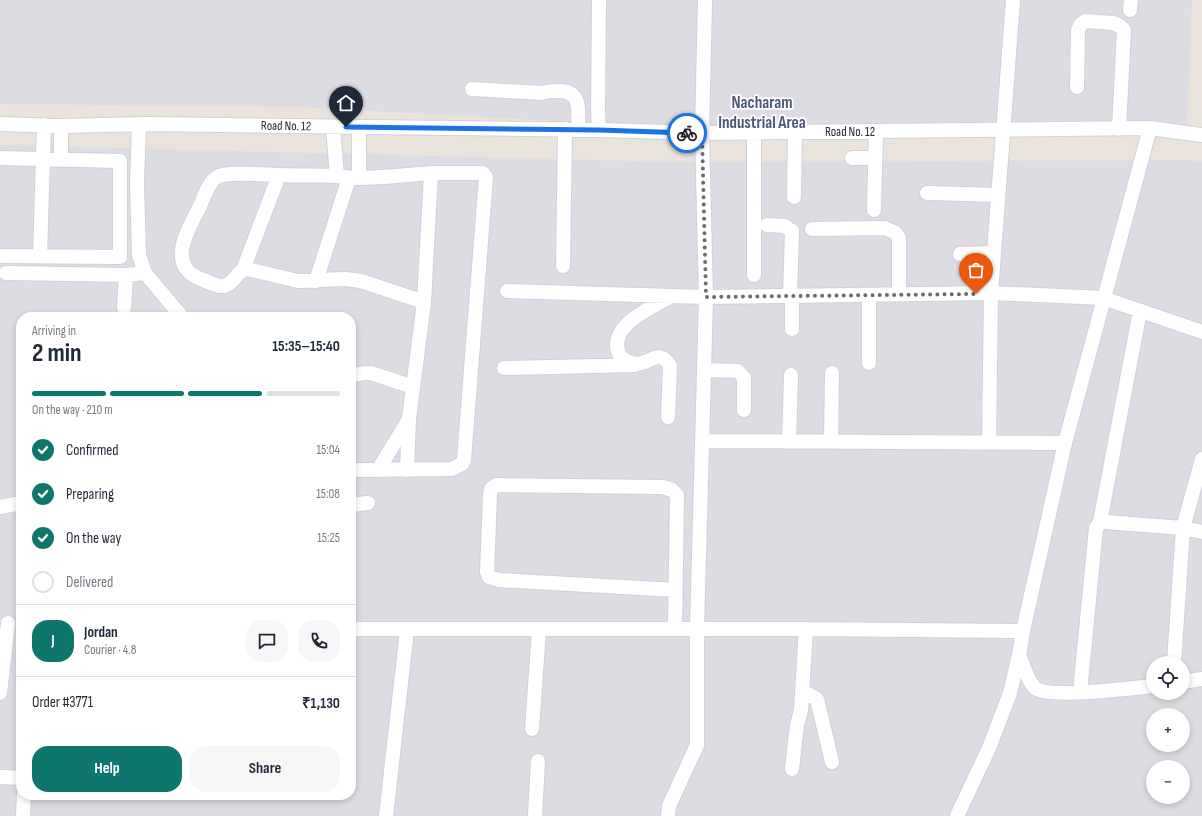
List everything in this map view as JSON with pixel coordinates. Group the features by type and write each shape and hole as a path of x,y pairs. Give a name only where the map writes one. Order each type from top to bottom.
{"street":[{"path":"599,0 599,130"},
{"path":"668,816 669,806 697,745 697,629 706,297 702,133 705,0"},
{"path":"990,442 991,293 1013,0"},
{"path":"1077,86 1078,30 1081,24 1085,21 1113,23 1120,26 1124,30 1119,128"},
{"path":"472,90 542,93 547,91 563,91 576,98 578,103 571,130 563,266"},
{"name":"Road No. 12","path":"0,124 61,126 139,124 599,130 702,133 1150,128 1202,136"},
{"path":"139,124 139,255 145,273 177,312"},
{"path":"40,256 44,125"},
{"path":"61,126 61,160"},
{"path":"333,127 348,177"},
{"path":"316,281 348,177 359,127"},
{"path":"957,816 991,742 1010,693 1065,442 1150,128"},
{"path":"758,132 764,219 784,226 792,231 792,328"},
{"path":"754,275 758,132"},
{"path":"794,197 795,132"},
{"path":"874,210 876,132"},
{"path":"0,158 42,160 120,160 120,257 0,256"},
{"path":"852,158 875,158"},
{"path":"407,470 413,387 424,302 431,173"},
{"path":"279,175 243,270 230,284 226,286 214,284 197,278 187,271 183,264 182,258 183,242 210,184 217,177 230,174 279,175 348,177 431,173 483,173 486,177 464,460 462,464 452,469 356,470"},
{"path":"927,193 998,195"},
{"path":"812,229 886,228 896,233 898,238 899,294"},
{"path":"960,254 994,253"},
{"path":"243,270 253,270 298,281 345,279 360,281 424,302"},
{"path":"6,273 126,275 145,273"},
{"path":"124,308 126,275"},
{"path":"507,291 706,297 991,293 1103,298 1202,332"},
{"path":"869,295 869,363"},
{"path":"637,365 625,360 618,352 618,338 621,331 627,323 672,296"},
{"path":"1080,692 1096,528 1100,522 1140,311"},
{"path":"504,368 637,365 657,356 661,356 666,359 670,366 668,416"},
{"path":"704,370 738,371 742,374 744,378 744,410"},
{"path":"356,374 364,372 371,373 413,387"},
{"path":"831,442 832,373"},
{"path":"790,442 791,375"},
{"path":"378,470 410,419"},
{"path":"702,441 1065,442"},
{"path":"1174,656 1183,528 1202,458"},
{"path":"674,629 675,590 677,496 672,490 663,487 496,485 491,489 487,572 489,577 499,580 675,590"},
{"path":"356,504 368,503"},
{"path":"0,507 16,504"},
{"path":"1100,522 1183,528 1202,532"},
{"path":"0,688 10,623"},
{"path":"356,629 806,629 1023,631"},
{"path":"792,768 797,725 801,710 806,629"},
{"path":"386,816 407,630"},
{"path":"532,729 539,630"},
{"path":"1019,655 1033,687 1043,692 1122,690 1146,687"},
{"path":"1190,681 1202,679"},
{"path":"802,691 817,699 832,762"},
{"path":"535,816 538,761"},
{"path":"0,777 16,778"},
{"path":"23,816 24,800"}],"shaded area":[{"path":"0,0 1192,0 1187,125 699,129 300,107 0,104"},
{"path":"0,145 672,162 1187,160 1202,162 1202,816 0,816"}],"way so far":[{"path":"687,133 702,133 706,297 976,294"}],"district":[{"name":"Nacharam Industrial Area","path":"762,113"}],"route":[{"path":"346,127 599,130 687,133"}]}
